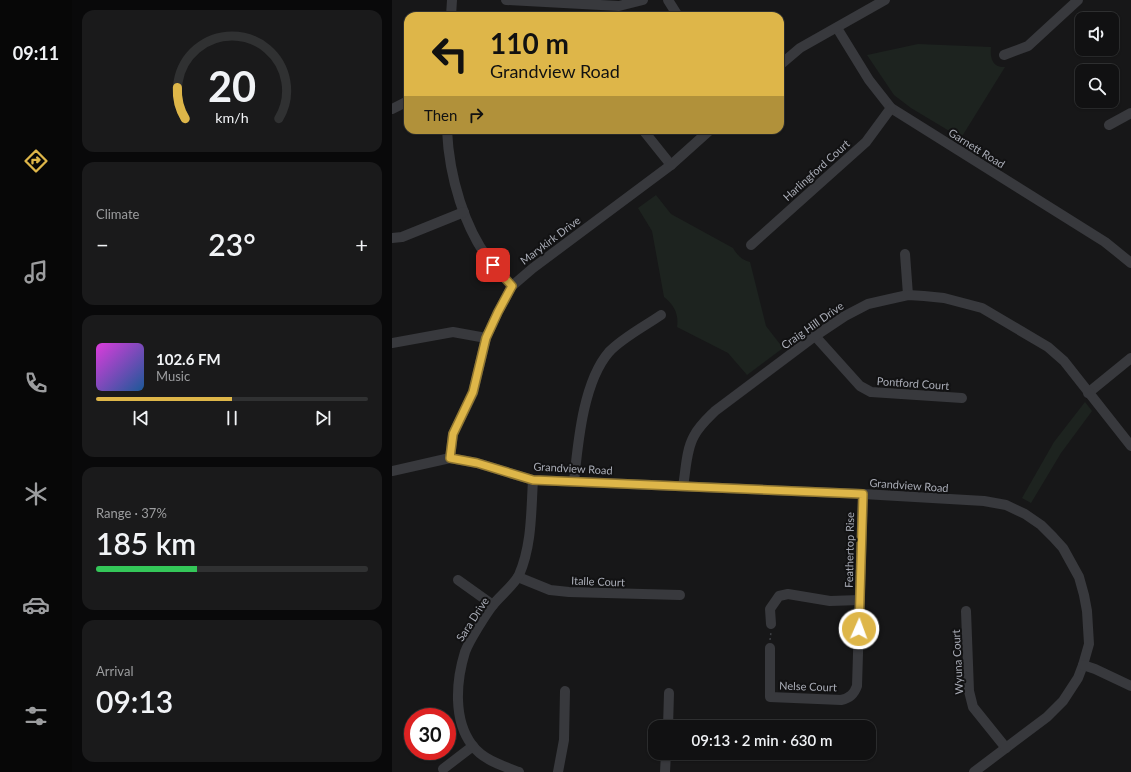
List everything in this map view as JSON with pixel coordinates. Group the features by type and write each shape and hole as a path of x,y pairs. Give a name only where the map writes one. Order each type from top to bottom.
{"street":[{"path":"451,12 452,0"},
{"path":"506,0 618,6 643,0"},
{"path":"668,0 676,12"},
{"path":"784,62 800,48 885,0"},
{"path":"1004,55 1028,46 1078,0"},
{"name":"Garnett Road","path":"837,28 869,80 891,108 1105,242 1131,263"},
{"path":"392,109 404,103"},
{"name":"Harlingford Court","path":"751,245 866,142 891,108"},
{"path":"1109,125 1131,113"},
{"path":"448,134 453,176 464,212 479,244 489,260 512,286"},
{"path":"646,134 671,165"},
{"name":"Marykirk Drive","path":"450,458 453,434 473,392 486,338 512,286 533,268 671,165 706,134"},
{"path":"392,238 402,237 464,212"},
{"path":"905,254 908,296"},
{"name":"Craig Hill Drive","path":"683,486 689,450 694,436 702,423 714,411 815,336 845,316 868,304 908,296 944,298 982,308 1048,347 1064,361 1131,446"},
{"path":"574,480 579,432 591,384 598,368 609,352 661,315"},
{"path":"392,344 454,332 486,338"},
{"name":"Pontford Court","path":"815,336 860,386 872,392 962,398"},
{"path":"1088,393 1131,358"},
{"name":"Grandview Road","path":"392,471 450,458 477,463 533,480 574,480 984,501 1006,505 1025,514 1041,525 1063,548 1079,577 1084,595 1089,644 1082,667 1073,688 1055,710 974,772"},
{"name":"Sara Drive","path":"519,772 487,758 473,746 464,732 460,718 458,692 460,673 466,650 493,605 518,577 528,546 533,480"},
{"name":"Feathertop Rise","path":"847,699 852,696 857,686 863,494"},
{"name":"Italle Court","path":"518,577 550,590 569,592 680,595"},
{"path":"458,580 493,605"},
{"path":"771,624 770,610 779,596 788,594 830,601 860,600"},
{"name":"Wyuna Court","path":"966,611 969,691 973,707 1006,748"},
{"name":"Nelse Court","path":"770,648 770,697 847,699"},
{"path":"1082,667 1095,669 1107,676 1131,686"},
{"path":"558,772 564,740 565,691"},
{"path":"668,720 670,693"},
{"path":"443,769 473,746"},
{"path":"665,772 666,760"}],"path":[{"path":"770,648 771,624"}],"shaded area":[{"path":"918,44 991,47 991,54 995,64 997,66 1005,67 961,138 911,108 894,95 867,55"},
{"path":"656,195 671,214 733,248 740,257 750,262 766,326 783,348 747,375 728,353 677,327 675,310 671,303 664,297 652,231 638,208"},
{"path":"1085,402 1092,411 1061,453 1031,503 1022,498 1054,442"}],"route":[{"path":"493,265 512,286 486,338 473,392 453,434 450,458 477,463 533,480 574,480 863,494 859,629"}]}
